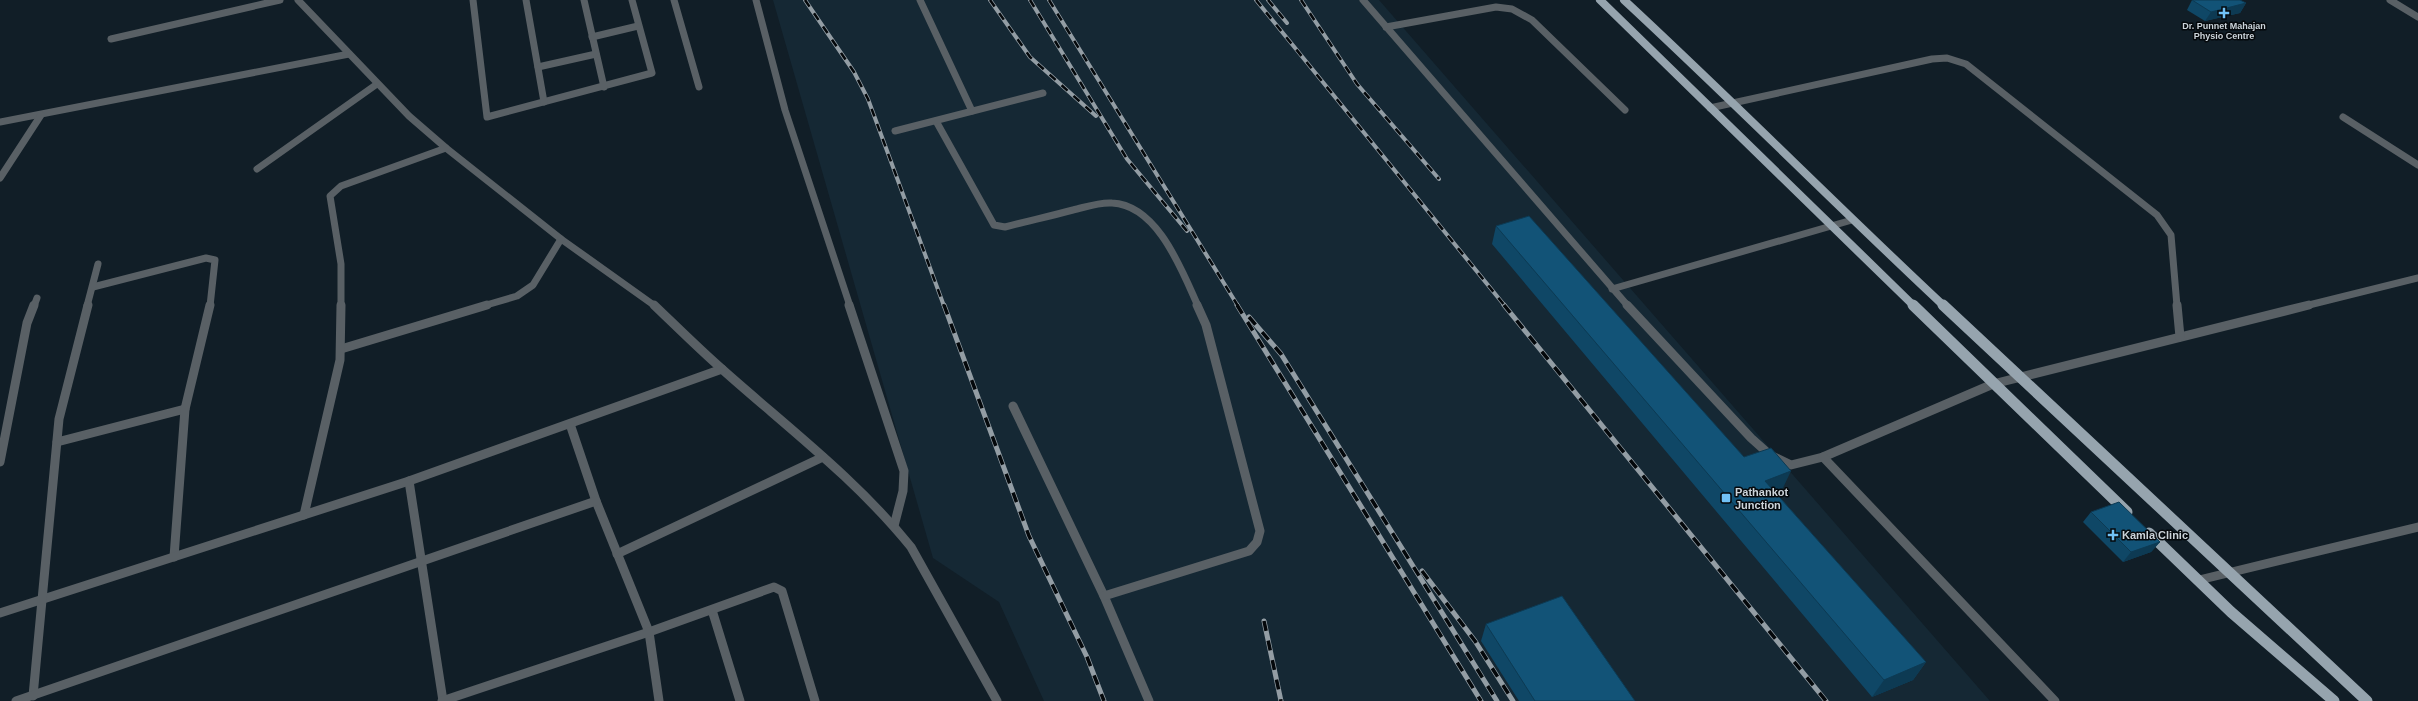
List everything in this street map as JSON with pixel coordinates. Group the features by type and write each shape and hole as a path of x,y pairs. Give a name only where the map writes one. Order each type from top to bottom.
{"main road":[{"path":"1600,0 1993,384 2199,580 2334,701"},
{"path":"1624,0 1734,102 1852,220 2021,376 2367,701"}],"street":[{"path":"111,39 179,25 280,0"},
{"path":"298,0 409,116 446,148 562,239 648,300 722,369 823,457 894,526 911,547 997,701"},
{"path":"473,0 487,117 652,73 653,70 638,26 632,0"},
{"path":"526,0 544,102"},
{"path":"584,0 604,87"},
{"path":"674,0 699,87"},
{"path":"756,0 785,110 904,471 904,486 894,526"},
{"path":"920,0 972,111"},
{"path":"1363,0 1612,289 1770,456 1791,465 1823,458 1993,384 2418,278"},
{"path":"2390,0 2418,17"},
{"path":"1386,27 1496,7 1512,9 1532,20 1625,110"},
{"path":"2409,12 2418,10"},
{"path":"592,37 638,26"},
{"path":"0,122 350,54"},
{"path":"538,67 596,54"},
{"path":"1710,108 1932,58 1947,58 1966,64 2157,215 2171,235 2180,338"},
{"path":"257,169 377,84"},
{"path":"896,132 1043,93"},
{"path":"0,178 41,115"},
{"path":"2343,116 2418,164"},
{"path":"936,121 994,225 1005,227 1104,203 1127,206 1146,219 1164,238 1175,255 1206,325 1260,531 1260,540 1256,546 1249,551 1104,596"},
{"path":"304,515 340,360 341,349 341,264 330,196 341,186 446,148"},
{"path":"1612,289 1852,220"},
{"path":"341,349 517,296 533,285 562,239"},
{"path":"93,286 206,258 215,260 212,297 185,409 174,556"},
{"path":"33,696 59,419 98,264"},
{"path":"0,462 27,323 37,298"},
{"path":"0,613 409,481 722,369"},
{"path":"1013,406 1104,596 1149,701"},
{"path":"57,442 185,409"},
{"path":"570,424 596,501 649,632 659,701"},
{"path":"617,554 823,457"},
{"path":"1823,458 2055,701"},
{"path":"409,481 443,701 712,610 769,587 777,588 782,591 815,701"},
{"path":"16,701 596,501"},
{"path":"2199,580 2418,527"},
{"path":"712,610 740,701"}],"shaded area":[{"path":"773,0 1379,0 1990,701 1044,701 999,602 933,558"}],"building":[{"path":"2192,0 2240,0 2246,3 2211,12"},
{"path":"1529,216 1744,457 1771,448 1791,471 1765,481 1926,662 1884,680 1496,226"},
{"path":"2119,502 2160,542 2131,552 2091,512"},
{"path":"1562,596 1635,701 1535,701 1486,624"}],"railway":[{"path":"805,0 854,72 868,99 944,306"},
{"path":"990,0 1030,57 1096,116"},
{"path":"1030,0 1127,159 1187,231"},
{"path":"1049,0 1238,306"},
{"path":"1256,0 1505,306"},
{"path":"1268,0 1287,23"},
{"path":"1301,0 1357,84 1439,179"},
{"path":"944,305 1029,536 1087,657 1104,701"},
{"path":"1237,305 1481,701"},
{"path":"1504,305 1826,701"},
{"path":"1249,317 1281,354 1497,701"},
{"path":"1422,571 1475,641 1513,701"},
{"path":"1264,621 1281,701"}],"place":[{"name":"Dr. Punnet Mahajan Physio Centre","path":"2224,13"},
{"name":"Pathankot Junction","path":"1726,498"},
{"name":"Kamla Clinic","path":"2113,535"}]}
